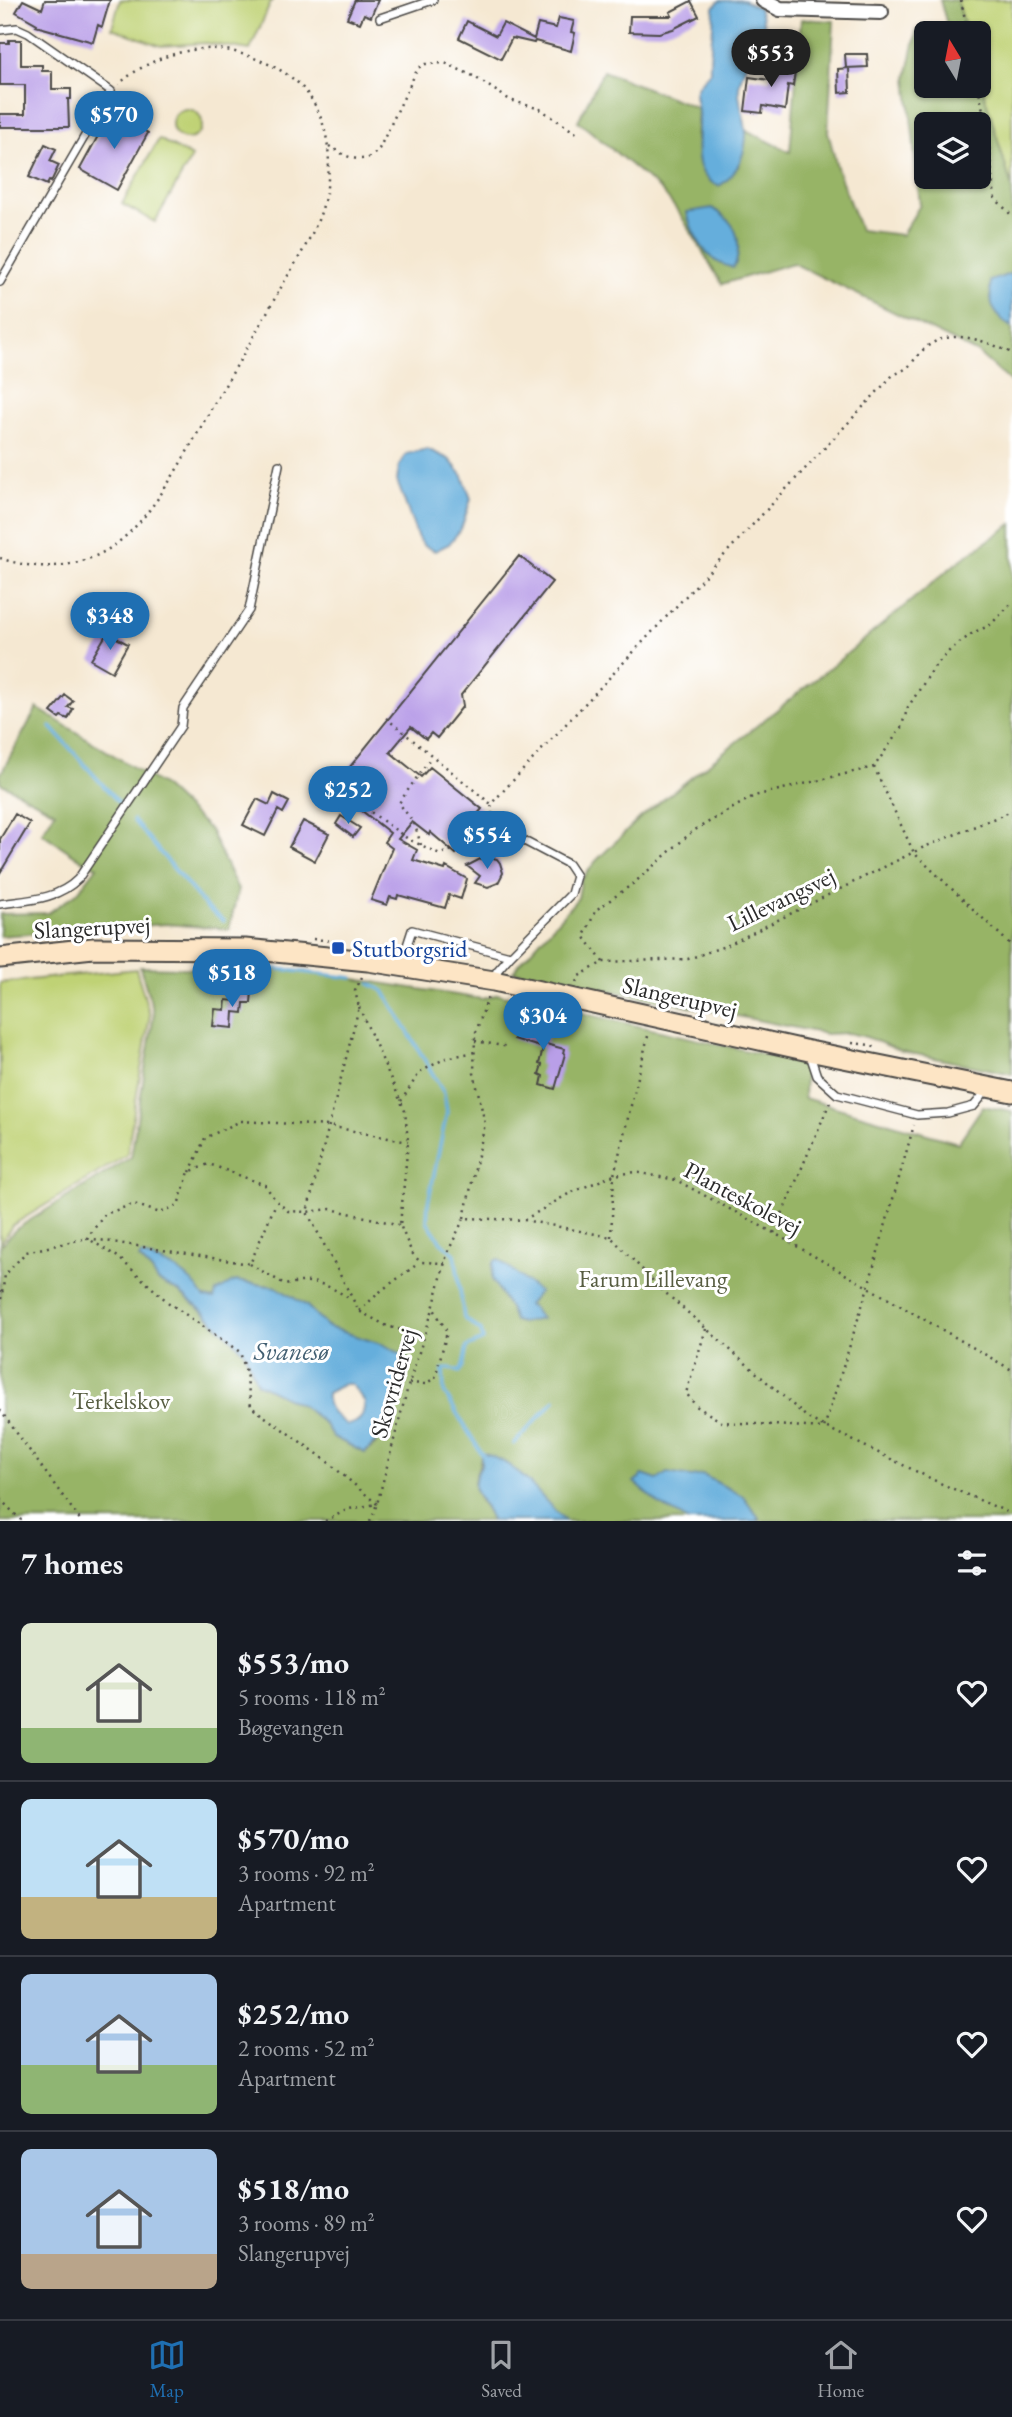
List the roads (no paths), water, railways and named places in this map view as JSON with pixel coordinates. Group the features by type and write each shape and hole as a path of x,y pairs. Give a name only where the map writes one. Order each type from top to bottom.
{"main road":[{"name":"Slangerupvej","path":"0,958 93,948 245,949 368,961 401,966 488,987 570,997 809,1051 1012,1092"}],"street":[{"path":"763,0 780,9 881,12"}],"lane":[{"path":"380,18 433,0"},
{"path":"0,30 17,28 29,33 111,91 0,282"},
{"path":"0,904 37,900 55,895 71,886 181,726 183,708 250,610 279,465"},
{"path":"488,987 510,956 571,894 576,876 568,864 507,832 495,836"},
{"path":"401,966 412,930 510,956"},
{"path":"809,1051 817,1076 837,1094 916,1115 948,1113 974,1106 989,1088"}],"water":[{"path":"743,0 759,8 764,23 765,41 762,51 747,64 742,73 739,96 746,133 744,150 732,175 719,186 709,180 699,164 695,93 710,72 714,7 719,1"},
{"path":"712,208 724,216 735,230 738,251 737,262 733,268 711,257 697,239 691,225 687,212"},
{"path":"1010,274 1012,328 996,313 990,290 990,281"},
{"path":"427,449 449,459 463,476 471,499 461,529 449,544 435,551 424,546 418,538 397,481 399,466 406,454"},
{"name":"Svanesø","path":"141,1255 177,1270 192,1281 204,1297 214,1299 216,1292 235,1281 276,1287 307,1306 328,1327 384,1345 407,1357 386,1431 365,1453 333,1437 324,1423 303,1406 257,1383 244,1351 203,1311 178,1291 158,1281 139,1258","holes":["344,1384 351,1384 365,1402 361,1418 347,1425 330,1408 327,1393"]},
{"path":"498,1259 539,1292 528,1305 541,1319 521,1323 514,1321 492,1279 493,1262"},
{"path":"481,1453 518,1472 566,1521 492,1521 474,1487 481,1465"},
{"path":"667,1473 692,1477 703,1475 743,1496 759,1518 756,1521 689,1521 659,1504 634,1482 643,1475 657,1480"}],"waterway":[{"path":"51,727 120,804"},
{"path":"133,820 207,908 224,921"},
{"path":"244,965 353,978"},
{"path":"370,984 384,991 444,1093 447,1112 428,1203 427,1221 441,1242 455,1254 464,1318 481,1331 483,1340 467,1347 459,1372 450,1368 443,1370 444,1392 483,1456"},
{"path":"514,1444 555,1400"}],"place":[{"name":"Stutborgsrid","path":"338,948"}],"park label":[{"name":"Farum Lillevang","path":"653,1278"},
{"name":"Terkelskov","path":"121,1400"}]}
